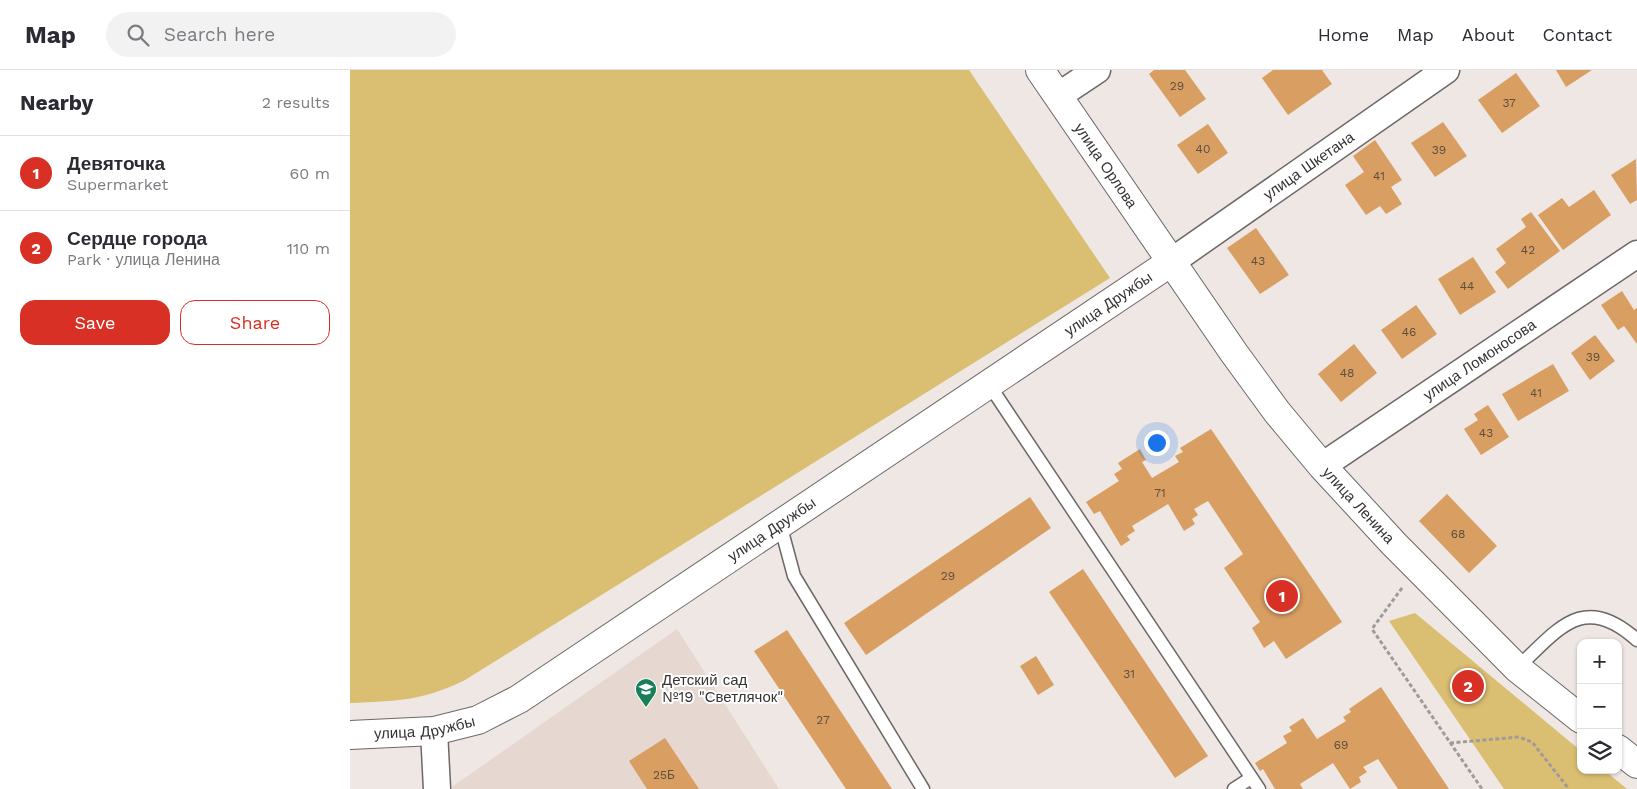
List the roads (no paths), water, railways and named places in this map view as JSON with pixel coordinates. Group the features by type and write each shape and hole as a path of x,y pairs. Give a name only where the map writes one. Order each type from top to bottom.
{"street":[{"name":"улица Орлова","path":"1040,70 1171,262"},
{"path":"1058,96 1097,70"},
{"name":"улица Шкетана","path":"1171,262 1446,70"},
{"name":"улица Ломоносова","path":"1322,466 1637,254"},
{"name":"улица Дружбы","path":"350,735 434,731 478,720 519,699 1171,262"},
{"name":"улица Ленина","path":"1171,262 1277,412 1322,466 1394,544 1517,668 1577,716"},
{"path":"434,731 438,789"},
{"path":"1622,752 1637,764"}],"lane":[{"path":"988,383 1255,784 1234,789"},
{"path":"780,524 794,576 923,789"},
{"path":"1517,668 1561,628 1583,616 1610,620 1637,640"}],"place":[{"name":"Девяточка","path":"1282,596"},
{"name":"Сердце города","path":"1468,686"},
{"name":"Детский сад №19 \"Светлячок\"","path":"646,708"}]}
